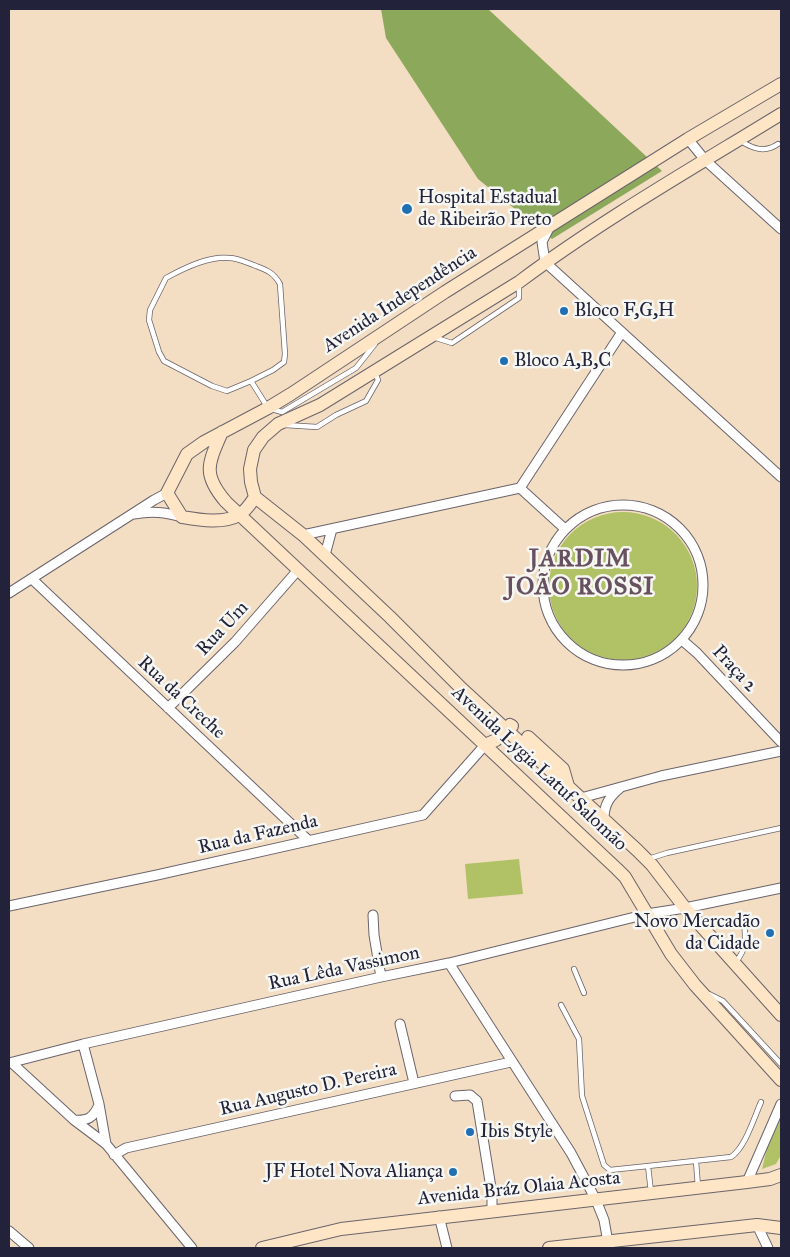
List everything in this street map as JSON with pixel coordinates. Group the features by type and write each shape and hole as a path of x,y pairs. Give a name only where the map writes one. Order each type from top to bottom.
{"main road":[{"name":"Avenida Independência","path":"166,493 187,454 204,442 268,408 445,292 688,139 781,84"},
{"path":"166,493 182,517 202,520 224,519 239,515 248,507 255,496 250,469 254,450 263,437 278,424 320,405 519,282 545,262 781,114"},
{"path":"222,432 211,458 210,475 215,489 239,515"},
{"name":"Avenida Lygia Latuf Salomão","path":"255,496 325,555 462,689 647,860 686,908 781,1014"},
{"name":"Avenida Lygia Latuf Salomão","path":"239,515 625,877 671,954 695,985 781,1080"},
{"path":"484,745 496,740 507,729"},
{"name":"Avenida Bráz Olaia Acosta","path":"262,1248 341,1229 439,1216 747,1182 770,1179 781,1175"},
{"path":"549,1248 609,1245 757,1225 781,1228"}],"street":[{"path":"688,139 705,160 781,229"},
{"path":"550,226 542,242 545,262 781,477"},
{"path":"303,535 520,488 622,332"},
{"path":"520,488 565,529"},
{"path":"9,593 166,493"},
{"path":"634,505 658,512 679,527 695,547 703,571 704,596 696,620 682,640 664,654 643,663 620,665 597,661 576,650 560,634 548,614 543,592 544,569 552,547 565,529 585,514 609,506 634,505"},
{"path":"132,515 151,511 165,512 182,517"},
{"path":"325,555 332,528"},
{"name":"Rua Um","path":"168,708 235,642 298,570"},
{"name":"Rua da Creche","path":"32,579 309,840"},
{"name":"Praça 2","path":"682,640 697,653 781,742"},
{"name":"Rua da Fazenda","path":"9,906 423,815 484,745"},
{"path":"582,798 624,785 781,751"},
{"path":"604,819 604,810 607,802 612,794 624,785"},
{"name":"Rua Lêda Vassimon","path":"10,1063 83,1044 449,963 647,914 686,908 781,888"},
{"path":"373,915 374,935 381,977"},
{"path":"449,963 571,1153 596,1200 604,1220 609,1245"},
{"path":"400,1024 414,1083"},
{"path":"83,1044 99,1104 106,1144"},
{"name":"Rua Augusto D. Pereira","path":"114,1155 126,1148 511,1062"},
{"path":"10,1063 74,1120 106,1144 192,1248"},
{"path":"455,1096 470,1095 476,1101 492,1194 492,1211"},
{"path":"74,1120 90,1118 95,1114 99,1104"},
{"path":"747,1182 781,1104"},
{"path":"439,1216 447,1248"},
{"path":"757,1225 768,1248"},
{"path":"9,1231 29,1248"}],"lane":[{"path":"740,140 760,150 773,148 778,144"},
{"path":"229,258 270,271 276,275 280,284 286,354 284,362 251,382 227,391 212,386 164,362 149,320 150,310 166,278 211,259 229,258"},
{"path":"429,336 452,343 519,298 519,282"},
{"path":"278,424 317,427 336,415 366,401 378,380 374,370"},
{"path":"251,382 268,408"},
{"path":"647,860 667,853 781,828"},
{"path":"735,963 746,945 744,920"},
{"path":"574,969 584,993"},
{"path":"695,985 723,1001 781,1064"},
{"path":"560,1005 579,1039 582,1096 604,1166 610,1170 731,1158 737,1154 761,1102"},
{"path":"696,1161 698,1187"},
{"path":"648,1166 651,1193"}],"green space":[{"path":"381,9 488,9 662,171 552,239 478,179 386,38"},
{"path":"623,512 651,518 675,534 691,558 697,586 691,614 675,638 651,654 623,660 595,654 571,638 555,614 549,586 555,558 571,534 595,518"},
{"path":"519,859 523,894 468,899 465,864"},
{"path":"781,1113 781,1155 776,1164 762,1169 768,1144"}],"place":[{"name":"Hospital Estadual de Ribeirão Preto","path":"407,209"},
{"name":"Bloco F,G,H","path":"564,311"},
{"name":"Bloco A,B,C","path":"504,361"},
{"name":"Novo Mercadão da Cidade","path":"770,933"},
{"name":"Ibis Style","path":"470,1132"},
{"name":"JF Hotel Nova Aliança","path":"453,1172"}],"district":[{"name":"JARDIM JOÃO ROSSI","path":"580,574"}]}
